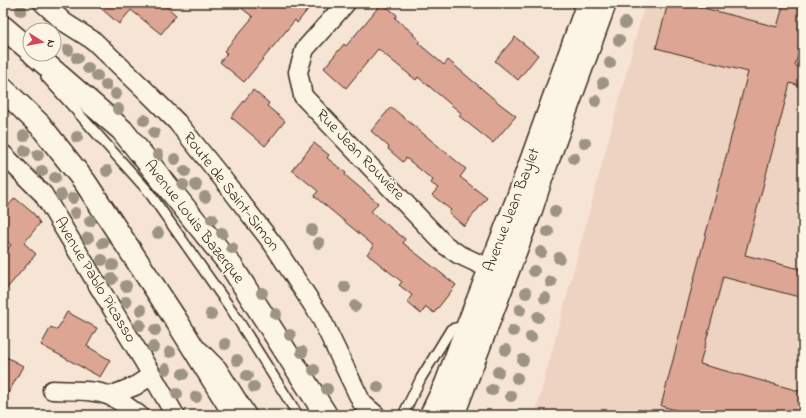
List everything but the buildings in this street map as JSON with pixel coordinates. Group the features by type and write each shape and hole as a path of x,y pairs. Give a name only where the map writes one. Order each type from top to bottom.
{"main road":[{"name":"Avenue Jean Baylet","path":"453,415 498,273 517,200 588,3"},
{"name":"Avenue Jean Baylet","path":"431,415 446,384 468,325 498,273 531,210 605,3"},
{"path":"3,28 22,43"},
{"name":"Avenue Louis Bazerque","path":"43,62 122,130 232,267 326,415"},
{"path":"3,89 40,125 85,182 176,320 235,415"}],"street":[{"name":"Route de Saint-Simon","path":"43,3 64,22 94,41 177,122 273,244 320,316 362,403 376,415"},
{"name":"Rue Jean Rouvière","path":"346,3 305,49 298,72 303,96 445,245 458,254 498,273"},
{"name":"Avenue Pablo Picasso","path":"4,158 42,194 175,415"},
{"path":"110,396 135,386 152,375"},
{"path":"52,390 94,392 110,396 140,415"}],"lane":[{"path":"3,28 148,191 233,312 298,415"},
{"path":"176,320 221,366 252,415"},
{"path":"405,415 404,413 421,378 451,329 468,325"}],"shaded area":[{"path":"645,3 803,3 803,415 535,415"}]}
